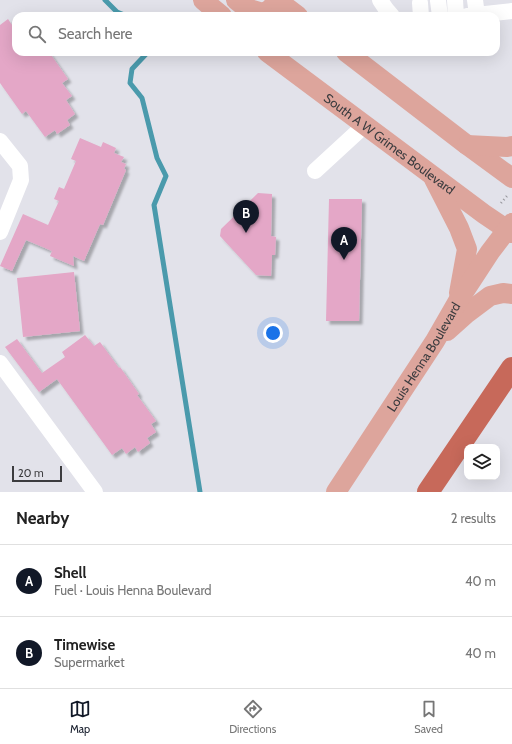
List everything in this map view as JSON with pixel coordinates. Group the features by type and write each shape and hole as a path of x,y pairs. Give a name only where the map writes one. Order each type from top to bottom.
{"highway":[{"path":"428,492 512,368"}],"main road":[{"path":"203,0 217,12"},
{"path":"236,0 246,8 260,12"},
{"path":"265,12 269,10 278,0 293,12"},
{"name":"South A W Grimes Boulevard","path":"272,56 484,214 510,229"},
{"path":"351,56 467,145 509,187"},
{"path":"467,145 512,146"},
{"path":"432,176 459,228 467,249 458,301"},
{"name":"Louis Henna Boulevard","path":"336,492 435,341 458,301 490,252 510,229"},
{"path":"435,341 466,314 490,296 503,293 512,294"}],"lane":[{"path":"380,0 389,12"},
{"path":"455,0 456,12"},
{"path":"473,10 501,8"},
{"path":"316,171 365,125"},
{"path":"0,141 20,166 21,180 0,232"},
{"path":"0,363 95,492"}],"path":[{"path":"499,206 509,187"}],"building":[{"path":"8,19 12,25 12,56 52,56 68,79 62,83 72,96 66,100 75,114 67,120 70,125 57,134 55,130 45,137 26,111 22,114 0,83 0,25"},
{"path":"80,138 101,147 103,142 116,148 114,153 124,157 121,162 126,164 124,169 126,170 103,225 100,224 84,261 73,256 74,266 50,256 52,251 26,240 12,271 0,266 23,214 48,225 59,201 54,199 59,187 64,189 76,161 71,159"},
{"path":"258,193 272,194 271,236 276,237 275,255 272,255 271,276 256,275 220,236 221,229"},
{"path":"329,199 362,199 359,321 326,321"},
{"path":"74,272 80,331 23,337 17,278"},
{"path":"85,335 94,346 100,342 119,368 120,367 139,394 137,395 156,421 151,424 156,432 147,438 150,443 138,452 135,447 126,454 122,448 112,455 57,379 39,392 5,347 17,339 42,373 65,357 62,352"}],"waterway":[{"path":"105,0 117,12"},
{"path":"144,56 132,69 130,83 142,98 157,158 166,176 154,205 200,492"}],"place":[{"name":"Timewise","path":"246,233"},
{"name":"Shell","path":"344,260"}]}
